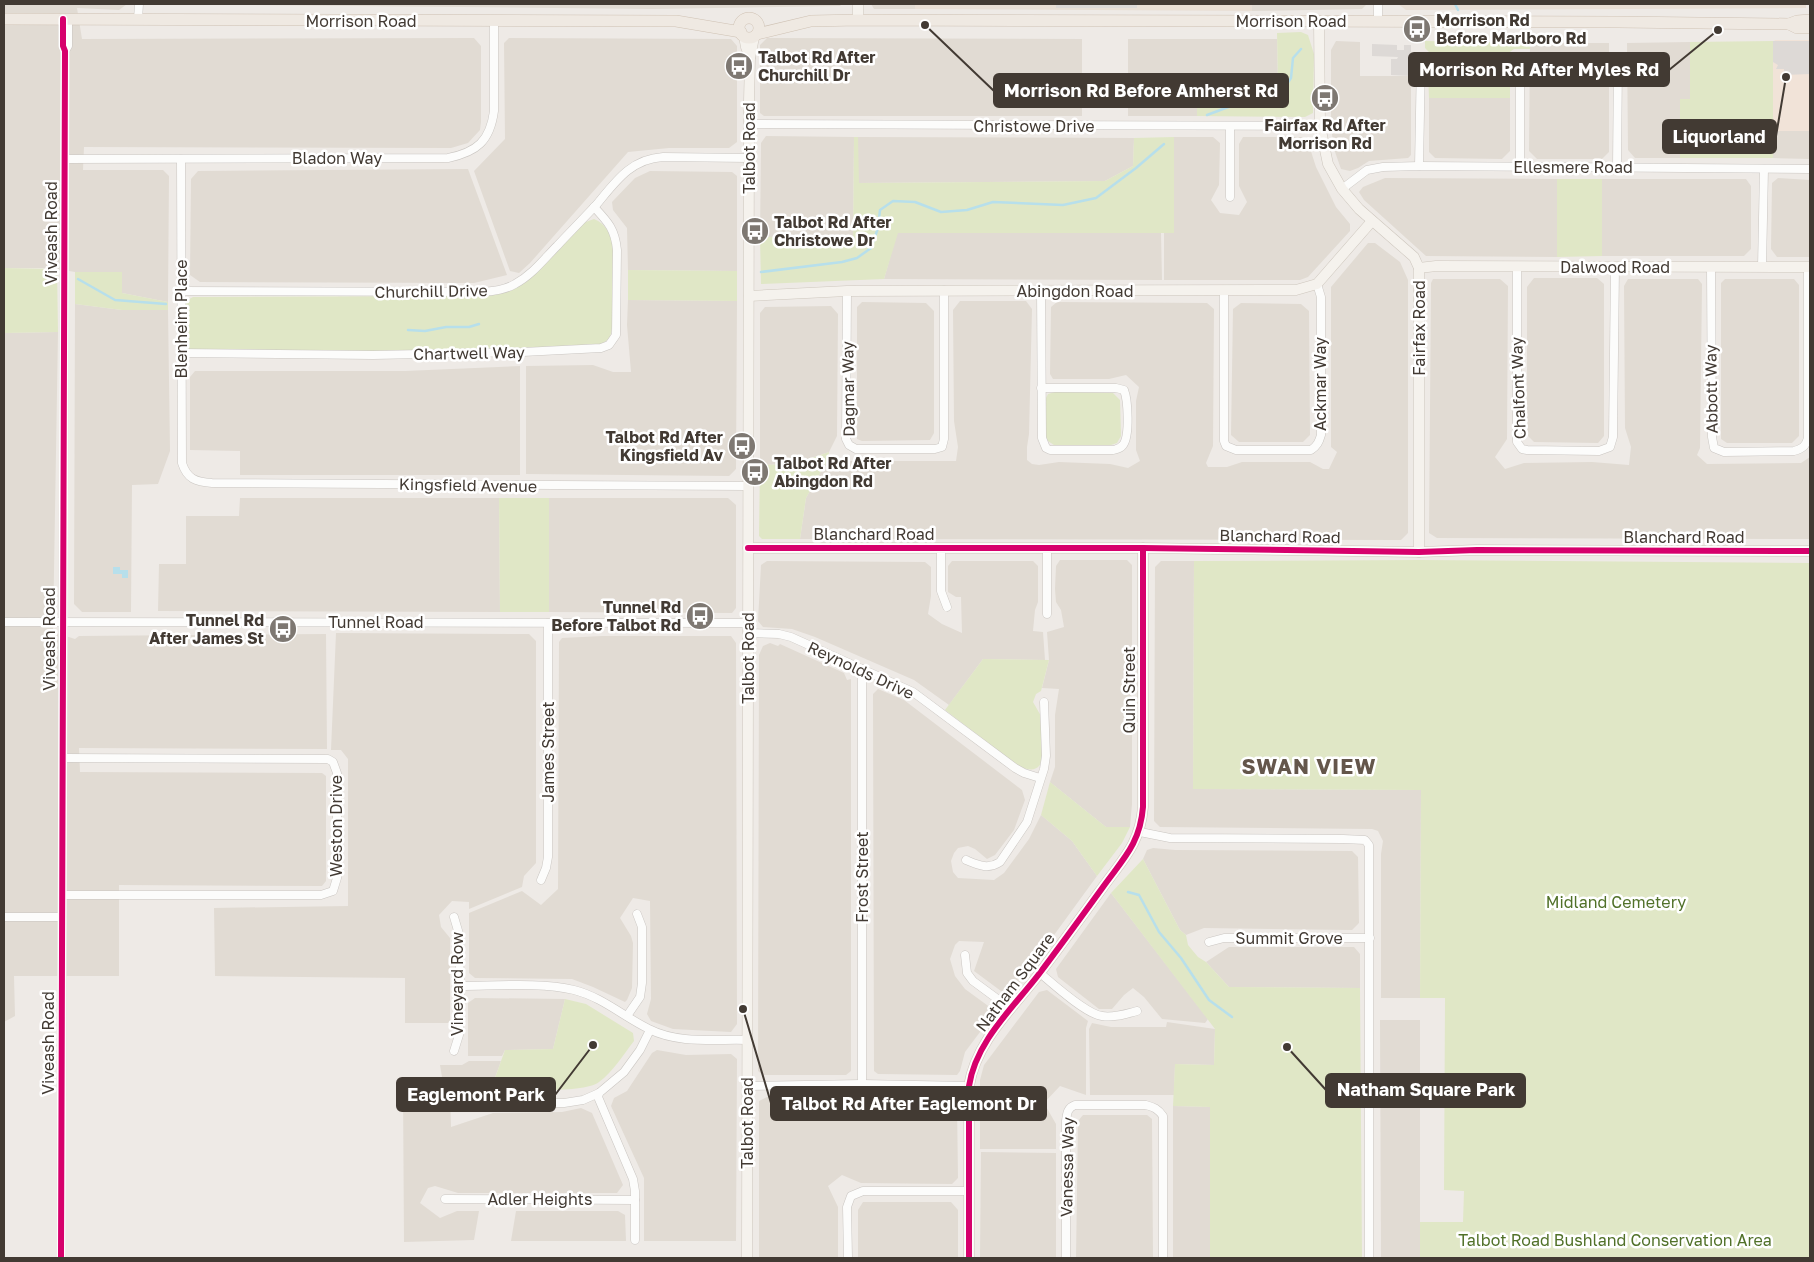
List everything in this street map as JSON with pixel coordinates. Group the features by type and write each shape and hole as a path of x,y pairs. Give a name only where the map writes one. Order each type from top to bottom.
{"main road":[{"name":"Morrison Road","path":"4,19 676,21 748,32 811,21 858,20 1789,24 1810,20"},
{"name":"Morrison Road","path":"748,32 759,26 755,20 776,24 793,24"},
{"name":"Morrison Road","path":"1789,24 1798,28 1810,28"}],"street":[{"path":"138,4 138,19"},
{"path":"858,4 858,20"},
{"path":"1378,4 1378,21"},
{"name":"Viveash Road","path":"61,1258 64,622 62,566 65,159 65,51 63,46 65,19"},
{"name":"Bladon Way","path":"65,159 448,158 469,153 482,143 492,122 494,111 494,21"},
{"name":"Fairfax Road","path":"1320,21 1320,126 1328,164 1342,189 1372,221 1414,257 1419,268 1419,552"},
{"name":"Talbot Road","path":"747,1258 750,58 748,32"},
{"path":"1419,166 1421,59"},
{"path":"1520,60 1520,167"},
{"path":"1617,167 1618,61"},
{"name":"Christowe Drive","path":"749,124 1320,126"},
{"path":"1230,127 1230,197"},
{"name":"Churchill Drive","path":"181,291 482,292 500,290 528,276 632,166 646,160 663,157 749,158"},
{"name":"Blenheim Place","path":"180,159 182,463 189,477"},
{"name":"Ellesmere Road","path":"1342,189 1367,170 1383,167 1810,169"},
{"path":"1762,267 1764,169"},
{"name":"Chartwell Way","path":"181,353 373,355 523,352 601,348 609,345 616,335 617,250 615,236 609,223 594,207"},
{"path":"1317,284 1372,221"},
{"name":"Dalwood Road","path":"1419,268 1436,266 1809,267"},
{"name":"Chalfont Way","path":"1517,266 1517,442 1522,449 1527,450 1599,451 1610,447 1613,437 1614,267"},
{"name":"Abbott Way","path":"1710,266 1712,437 1714,448 1724,452 1794,451 1804,447 1807,443 1809,267"},
{"name":"Abingdon Road","path":"749,296 847,291 1296,290 1317,284"},
{"name":"Ackmar Way","path":"1224,291 1224,441 1226,446 1236,450 1311,450 1319,442 1321,435 1320,297 1317,284"},
{"name":"Dagmar Way","path":"847,291 846,439 849,445 856,449 935,449 942,446 944,439 944,290"},
{"path":"1041,290 1041,388 1042,438 1046,448 1050,450 1113,450 1123,446 1126,438 1126,397 1124,390 1116,388 1041,388"},
{"name":"Kingsfield Avenue","path":"189,477 198,482 748,486"},
{"name":"Blanchard Road","path":"748,548 1143,548 1419,552 1477,550 1810,551"},
{"path":"941,548 941,591 947,607"},
{"path":"1047,614 1048,548"},
{"name":"Quin Street","path":"1140,832 1142,807 1143,548"},
{"name":"Tunnel Road","path":"4,622 548,623 748,628"},
{"name":"James Street","path":"541,880 548,856 548,623"},
{"name":"Reynolds Drive","path":"748,628 791,637 913,692 1015,768 1040,778"},
{"name":"Frost Street","path":"862,669 862,1084"},
{"path":"966,860 988,867 1000,862 1027,822 1046,756 1044,702"},
{"name":"Weston Drive","path":"63,758 328,758 333,762 337,772 337,878 334,890 321,895 63,894"},
{"path":"1140,832 1170,838 1368,841 1370,849 1369,1258"},
{"name":"Natham Square","path":"969,1258 969,1086 971,1074 980,1052 1040,973 1133,845 1140,832"},
{"path":"627,1016 640,997 642,984 642,927 637,914"},
{"path":"4,917 62,917"},
{"name":"Vineyard Row","path":"454,917 459,934 460,986 459,1035 454,1051"},
{"name":"Summit Grove","path":"1209,942 1224,938 1370,938"},
{"path":"965,955 967,973 973,981 1011,1009"},
{"path":"1040,973 1097,1016 1117,1017 1137,1010"},
{"path":"460,986 563,987 588,994 650,1030 682,1038 747,1040"},
{"path":"466,1104 564,1103 584,1100 624,1072 640,1050 650,1030"},
{"path":"747,1086 862,1084 969,1086"},
{"path":"598,1092 598,1098 633,1179 636,1191 635,1240"},
{"name":"Vanessa Way","path":"1066,1258 1066,1121 1070,1106 1146,1105 1153,1106 1163,1116 1163,1258"},
{"path":"848,1258 847,1206 851,1196 863,1192 969,1191"},
{"name":"Adler Heights","path":"445,1199 635,1200"}],"shaded area":[{"path":"4,4 127,4 119,10 77,8 82,39 474,38 481,46 480,130 468,143 451,148 84,147 83,170 163,170 169,176 168,302 122,293 121,272 75,272 52,268 4,268"},
{"path":"159,4 842,4 840,6 652,9"},
{"path":"871,4 915,4 915,9 874,9"},
{"path":"915,4 1252,4 1252,11 915,9"},
{"path":"1056,4 1137,4 1137,8 1056,8"},
{"path":"1252,4 1367,4 1362,9 1252,11"},
{"path":"1398,4 1806,4 1806,8 1406,10"},
{"path":"509,38 731,39 737,46 737,142 729,148 669,148 628,152 530,263 519,273 510,271 474,171 505,139 504,43"},
{"path":"767,38 1082,39 1082,116 764,116 760,113 760,45"},
{"path":"1128,39 1277,39 1278,85 1197,85 1197,116 1128,116"},
{"path":"1775,40 1810,40 1810,131 1772,131 1773,42"},
{"path":"1336,41 1360,42 1360,76 1411,76 1411,155 1408,158 1369,161 1350,171 1341,169 1334,149 1331,127 1331,50"},
{"path":"1773,41 1810,41 1810,74 1784,75 1784,69 1776,69 1778,65 1773,62"},
{"path":"1690,42 1690,99 1680,99 1680,158 1635,158 1628,150 1627,43"},
{"path":"1530,43 1609,43 1609,152 1602,159 1537,159 1529,151"},
{"path":"1372,44 1397,45 1397,50 1404,50 1404,45 1411,45 1411,76 1391,75 1391,59 1397,59 1398,57 1372,56"},
{"path":"1429,98 1510,98 1510,151 1502,159 1435,158 1429,152"},
{"path":"1772,131 1810,131 1810,159 1773,158"},
{"path":"766,136 854,137 853,237 760,237 761,143"},
{"path":"858,137 1134,138 1133,166 1105,181 858,183"},
{"path":"1174,137 1213,137 1220,143 1219,185 1211,200 1220,213 1239,215 1247,202 1239,186 1239,144 1243,137 1302,137 1308,142 1316,167 1336,207 1350,224 1350,231 1308,277 1300,280 1164,280 1164,233 1174,233"},
{"path":"468,169 507,275 474,283 200,282 190,275 191,179 198,171"},
{"path":"650,171 732,172 737,176 737,271 628,270 627,228 613,210 612,202 635,178"},
{"path":"1385,178 1557,179 1557,257 1426,256 1364,200 1359,192 1363,187"},
{"path":"1778,178 1810,180 1810,257 1777,257 1771,249 1772,183"},
{"path":"1602,179 1746,179 1751,186 1751,249 1744,256 1602,256"},
{"path":"897,233 1161,233 1162,280 884,279"},
{"path":"1368,243 1375,243 1400,262 1408,280 1408,533 1401,540 800,539 806,498 828,459 850,461 956,461 958,447 954,421 953,310 960,301 1026,301 1032,309 1027,460 1032,464 1039,465 1059,462 1110,464 1128,468 1140,461 1136,450 1136,401 1139,387 1126,375 1109,379 1053,379 1050,374 1051,307 1057,302 1207,303 1214,309 1213,446 1206,463 1208,467 1227,467 1242,462 1310,462 1323,469 1329,469 1337,452 1331,447 1331,287"},
{"path":"1534,278 1597,278 1604,284 1604,436 1598,443 1534,442 1527,435 1527,287"},
{"path":"1433,279 1500,279 1508,286 1507,439 1495,457 1505,469 1524,463 1592,462 1629,465 1631,447 1625,428 1624,286 1628,279 1698,279 1702,284 1700,448 1697,455 1707,464 1801,463 1810,457 1810,539 1437,538 1429,533 1431,283"},
{"path":"1725,279 1794,279 1799,285 1799,436 1792,443 1727,443 1721,439 1721,283"},
{"path":"628,300 737,301 736,469 729,476 526,474 526,366 593,365 613,372 631,372 627,325"},
{"path":"862,302 926,303 934,311 934,433 930,440 862,441 857,439 857,307"},
{"path":"1241,303 1301,304 1309,311 1310,435 1303,442 1239,442 1231,435 1233,309"},
{"path":"75,304 122,310 168,310 170,451 158,484 132,485 131,612 82,612 74,604"},
{"path":"831,306 838,314 837,436 829,452 794,464 760,465 760,313 765,307"},
{"path":"58,332 53,632 75,639 79,636 326,634 327,749 79,748 80,772 322,773 326,776 326,881 322,886 119,885 119,976 14,976 15,1016 4,1022 4,333"},
{"path":"520,366 520,475 240,475 240,451 190,450 190,377 195,371 405,371"},
{"path":"240,498 499,498 500,612 158,611 159,564 186,564 186,516 239,516"},
{"path":"549,498 728,498 736,505 736,608 732,613 549,612"},
{"path":"1060,560 1127,560 1132,565 1132,804 1130,827 1106,827 1050,782 1055,767 1055,715 1059,689 1042,688 1049,660 1047,632 1064,627 1061,610 1056,602 1055,589 1056,566"},
{"path":"767,561 925,562 931,567 931,596 928,614 942,624 962,633 961,597 956,597 948,592 948,566 952,561 1033,561 1038,566 1038,602 1035,610 1033,631 1043,632 1045,660 983,659 949,705 914,680 815,637 792,629 763,627 758,621 761,565"},
{"path":"1161,561 1194,561 1193,789 1421,790 1420,998 1381,998 1381,854 1383,841 1378,831 1372,829 1160,827 1154,821 1155,567"},
{"path":"336,633 529,634 536,641 536,863 524,876 522,887 469,909 469,902 452,901 439,915 441,927 450,938 450,1023 405,1023 405,978 215,976 214,908 348,906 348,759 341,750 331,750"},
{"path":"602,636 731,636 736,643 737,1024 731,1032 673,1029 651,1021 647,1014 651,999 650,901 633,898 620,918 633,943 632,988 625,1002 572,979 475,978 469,973 469,913 522,891 541,905 558,889 559,642 562,638"},
{"path":"770,643 778,646 780,644 844,673 847,680 851,679 851,1071 846,1075 763,1075 758,1071 759,655 763,646"},
{"path":"878,689 904,700 1022,790 1025,800 1014,830 995,855 987,859 968,846 958,848 954,853 951,861 953,872 958,878 994,880 1004,873 1029,839 1041,815 1072,841 1097,876 1011,994 1005,994 974,971 984,942 959,941 955,945 950,959 955,976 965,989 991,1008 992,1016 965,1052 960,1071 957,1075 878,1074 874,1071 873,694"},
{"path":"1153,848 1175,850 1352,851 1358,857 1359,923 1352,930 1204,928 1186,935 1180,930 1143,859 1147,850"},
{"path":"1111,893 1208,1019 1205,1023 1162,1019 1144,997 1133,988 1112,1009 1099,1009 1058,977 1056,969"},
{"path":"1229,947 1354,947 1360,954 1360,988 1229,987 1206,962"},
{"path":"1047,990 1088,1021 1086,1028 1086,1095 1060,1086 1044,1103 1056,1124 1056,1149 980,1149 980,1080 984,1065 1039,992"},
{"path":"475,998 565,999 553,1049 505,1050 502,1056 468,1056 468,1003"},
{"path":"1380,1020 1420,1020 1420,1258 1381,1258"},
{"path":"1167,1022 1215,1029 1214,1065 1175,1064 1174,1095 1090,1095 1089,1029 1092,1023 1111,1027 1166,1027"},
{"path":"657,1050 686,1055 731,1054 737,1059 736,1241 644,1241 644,1178 611,1106 614,1098 627,1091 652,1053"},
{"path":"469,1061 501,1061 491,1089 450,1089 451,1127 493,1113 562,1112 581,1108 592,1113 623,1185 617,1193 458,1193 435,1186 428,1188 420,1203 440,1218 457,1211 479,1211 474,1240 404,1242 403,1089 444,1089 440,1065 462,1065"},
{"path":"767,1097 953,1099 957,1104 958,1178 952,1184 861,1183 842,1175 828,1186 838,1207 838,1258 759,1258 759,1101"},
{"path":"1173,1106 1210,1107 1210,1258 1173,1258"},
{"path":"1083,1115 1147,1115 1152,1119 1153,1258 1076,1258 1078,1121"},
{"path":"981,1152 1056,1153 1056,1258 980,1258"},
{"path":"863,1202 951,1202 958,1210 958,1258 858,1258 858,1210"},
{"path":"516,1211 618,1211 625,1215 626,1241 511,1241"}],"green space":[{"path":"1301,32 1308,35 1314,54 1313,113 1305,117 1197,116 1197,85 1278,85 1277,33"},
{"path":"1425,41 1530,43 1530,49 1514,49 1507,54 1510,74 1510,98 1429,98 1428,69 1431,64 1432,55 1425,48"},
{"path":"1773,41 1773,158 1680,158 1680,99 1690,99 1690,42"},
{"path":"854,137 858,137 859,183 1105,181 1133,166 1134,138 1174,137 1174,233 898,233 884,279 761,284 760,237 853,237"},
{"path":"1557,179 1602,179 1602,256 1557,257"},
{"path":"594,219 602,223 607,229 613,244 612,328 610,338 602,344 381,355 188,351 185,347 185,306 186,301 193,297 486,296 512,290 531,278 583,223"},
{"path":"4,268 57,269 58,332 4,333"},
{"path":"628,270 737,271 737,301 628,300"},
{"path":"75,272 122,272 122,293 168,302 168,310 122,310 75,304"},
{"path":"1055,392 1113,393 1120,400 1121,436 1117,443 1111,445 1054,445 1048,441 1045,435 1045,400 1048,394"},
{"path":"829,452 828,459 806,498 800,539 762,539 759,536 760,465 794,464"},
{"path":"499,498 549,498 549,612 500,612"},
{"name":"Midland Cemetery","path":"1420,560 1810,563 1810,1258 1420,1258 1420,1222 1463,1222 1464,1191 1444,1190 1445,998 1420,998 1421,790 1193,789 1194,561"},
{"path":"983,659 1049,660 1041,691 1036,694 1033,702 1041,716 1043,750 1040,765 1035,769 1026,769 1017,765 945,710"},
{"path":"1050,782 1106,827 1130,827 1122,843 1097,876 1072,841 1041,815"},
{"path":"1143,859 1180,930 1186,935 1188,945 1229,987 1360,988 1362,1258 1210,1258 1210,1107 1173,1106 1175,1064 1214,1065 1215,1029 1111,893"},
{"path":"565,999 586,1004 633,1033 634,1041 613,1068 604,1078 591,1086 547,1090 491,1089 505,1050 553,1049"}],"water":[{"path":"113,567 120,567 120,570 128,570 128,578 122,578 122,574 113,574"}],"waterway":[{"path":"1455,4 1458,10"},
{"path":"1207,115 1283,90 1291,78 1293,58 1301,49"},
{"path":"761,272 842,262 857,258 871,248 878,228 880,210 893,201 915,202 941,212 967,210 993,202 1063,205 1096,198 1164,144"},
{"path":"78,279 115,300 166,304"},
{"path":"408,330 425,331 446,327 469,327 479,324"},
{"path":"1128,892 1139,895 1159,932 1181,958 1209,1000 1232,1017"}],"cycle path":[{"path":"61,1258 65,51 63,46 63,19"},
{"path":"748,548 1143,548 1419,552 1477,550 1810,551"},
{"path":"969,1258 969,1086 979,1054 997,1026 1039,974 1124,859 1134,841 1141,820 1143,807 1143,548"}],"place":[{"name":"Morrison Rd Before Amherst Rd","path":"925,25"},
{"name":"Morrison Rd Before Marlboro Rd","path":"1417,29"},
{"name":"Morrison Rd After Myles Rd","path":"1718,30"},
{"name":"Talbot Rd After Churchill Dr","path":"739,66"},
{"name":"Liquorland","path":"1786,77"},
{"name":"Fairfax Rd After Morrison Rd","path":"1325,98"},
{"name":"Talbot Rd After Christowe Dr","path":"755,231"},
{"name":"Talbot Rd After Kingsfield Av","path":"742,446"},
{"name":"Talbot Rd After Abingdon Rd","path":"755,472"},
{"name":"Tunnel Rd Before Talbot Rd","path":"700,616"},
{"name":"Tunnel Rd After James St","path":"283,629"},
{"name":"Talbot Rd After Eaglemont Dr","path":"743,1009"},
{"name":"Eaglemont Park","path":"593,1045"},
{"name":"Natham Square Park","path":"1287,1047"}],"district":[{"name":"SWAN VIEW","path":"1309,766"}],"park label":[{"name":"Talbot Road Bushland Conservation Area","path":"1615,1240"}]}
